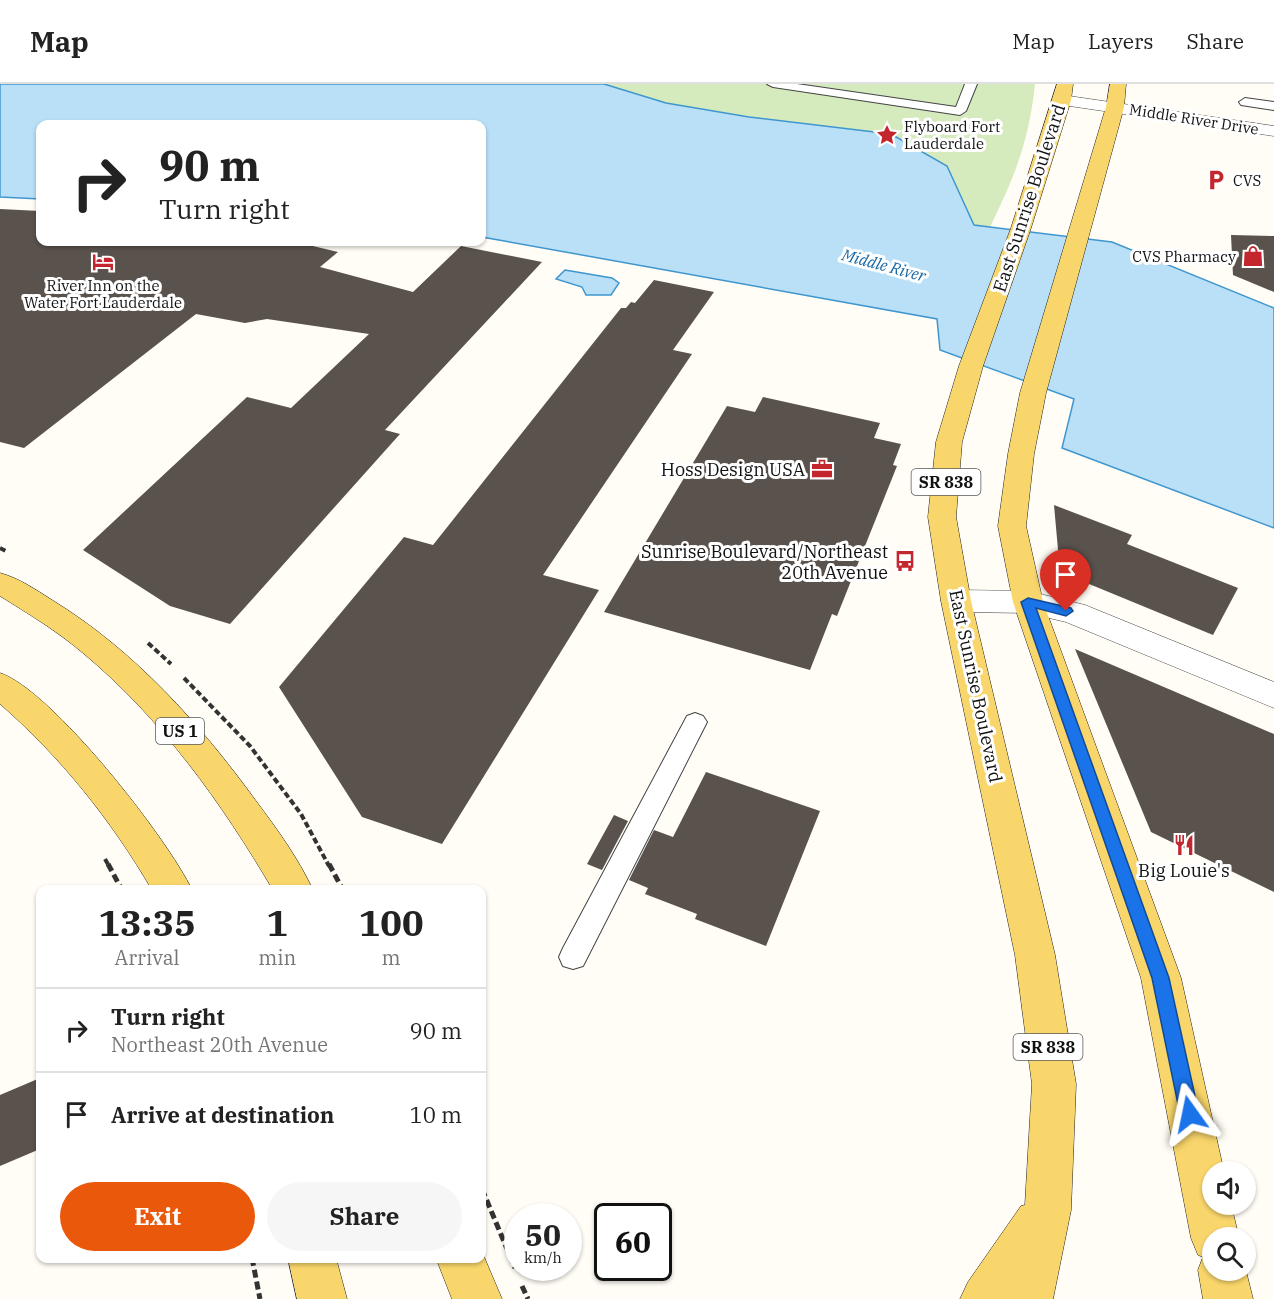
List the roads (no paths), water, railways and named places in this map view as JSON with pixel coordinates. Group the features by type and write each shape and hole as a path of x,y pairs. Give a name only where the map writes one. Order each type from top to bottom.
{"main road":[{"path":"1118,84 1115,106 1034,393 1021,454 1012,526 1028,602 1161,978 1213,1227"},
{"name":"East Sunrise Boulevard","path":"1028,1299 1048,1210 1054,1084 1037,967 956,601 942,517 949,442 971,366 1021,228 1063,92"},
{"name":"US 1","path":"0,584 33,602 95,646 150,698 208,761 257,827 291,885"},
{"path":"0,685 60,743 117,807 170,885"},
{"path":"985,1299 1048,1210"},
{"path":"313,1263 322,1299"},
{"path":"462,1263 477,1299"},
{"path":"1224,1281 1228,1299"}],"street":[{"name":"Middle River Drive","path":"1063,92 1115,106 1274,131"},
{"name":"Middle River Drive","path":"1115,106 1151,106 1274,124"},
{"path":"956,601 1028,602 1074,613 1274,696"}],"lane":[{"path":"773,84 960,111 972,84"},
{"path":"1245,102 1274,106"},
{"path":"573,957 695,722"}],"water":[{"name":"Middle River","path":"0,84 604,84 666,103 749,117 891,134 947,166 974,225 1112,242 1274,308 1274,528 1062,448 1074,399 940,350 937,319 486,238 486,120 36,120 36,199 0,197"},
{"path":"565,270 612,278 619,283 611,295 586,295 582,287 556,279"}],"place":[{"name":"Flyboard Fort Lauderdale","path":"887,135"},
{"name":"CVS","path":"1216,180"},
{"name":"CVS Pharmacy","path":"1253,256"},
{"name":"River Inn on the Water Fort Lauderdale","path":"103,262"},
{"name":"Hoss Design USA","path":"822,469"},
{"name":"Sunrise Boulevard/Northeast 20th Avenue","path":"905,561"},
{"name":"Big Louie's","path":"1184,845"}]}
